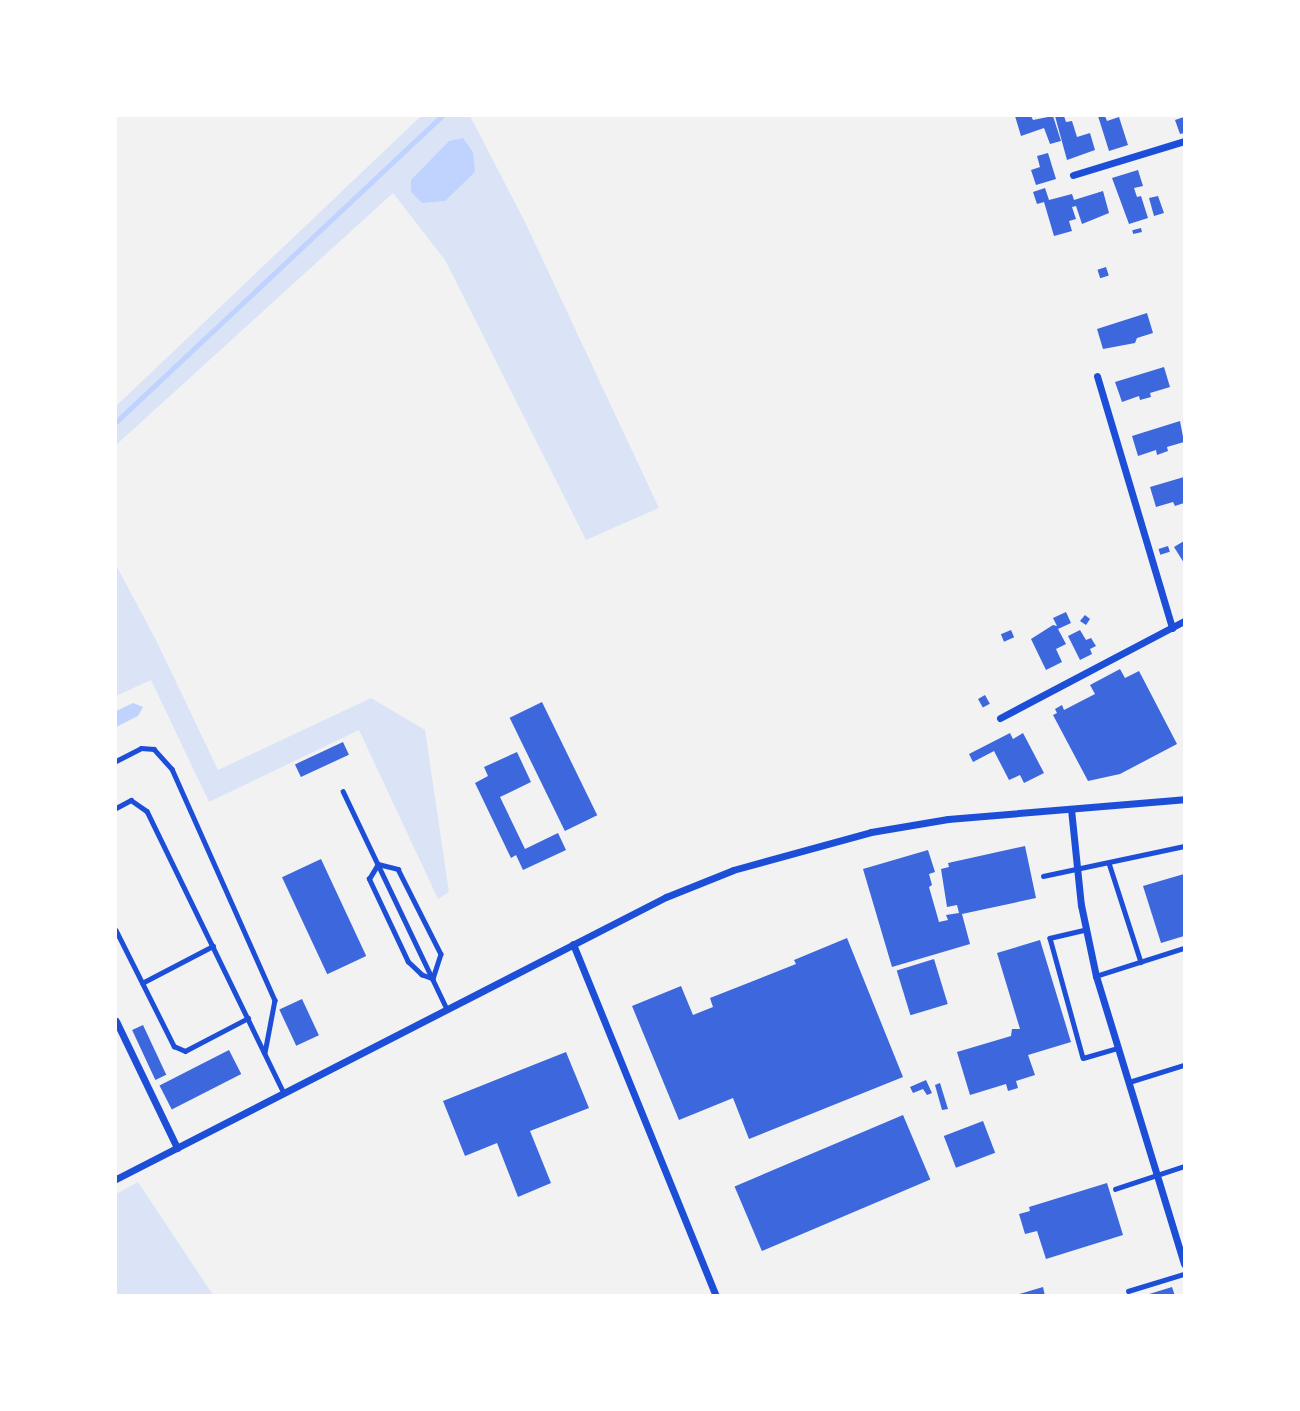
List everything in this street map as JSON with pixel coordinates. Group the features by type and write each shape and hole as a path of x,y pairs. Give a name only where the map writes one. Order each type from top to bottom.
{"street":[{"path":"1073,175 1185,141"},
{"path":"1097,376 1172,628"},
{"path":"1000,718 1184,624"},
{"path":"116,1179 666,897 733,870 871,832 948,819 1185,799"},
{"path":"1071,809 1077,870 1096,976 1184,1263"},
{"path":"573,944 716,1296"},
{"path":"116,1021 177,1148"}],"lane":[{"path":"116,761 141,748 154,750 172,769 275,1000 265,1053"},
{"path":"343,791 447,1009"},
{"path":"116,808 131,800 147,811 284,1093"},
{"path":"1043,876 1185,846"},
{"path":"1109,863 1141,962"},
{"path":"378,864 398,869 441,954 433,979"},
{"path":"378,864 369,879 408,962 422,975 433,979"},
{"path":"116,930 174,1046 185,1051 248,1018"},
{"path":"1087,930 1050,938 1083,1058 1118,1048"},
{"path":"142,983 213,946"},
{"path":"1096,976 1185,948"},
{"path":"1129,1082 1185,1065"},
{"path":"1115,1189 1185,1167"},
{"path":"1128,1291 1185,1274"}],"shaded area":[{"path":"421,116 470,116 525,222 659,508 586,540 445,260 393,193 116,445 116,406"},
{"path":"116,565 157,642 218,770 371,698 425,730 449,892 438,899 359,730 209,802 151,680 116,696"},
{"path":"138,1182 213,1295 116,1295 116,1194"}],"water":[{"path":"463,138 473,152 475,172 445,201 422,203 411,192 411,180 449,141"},
{"path":"133,703 143,707 138,716 116,727 116,711"}],"building":[{"path":"1015,116 1031,116 1033,120 1053,116 1061,141 1050,144 1044,128 1021,136"},
{"path":"1055,116 1064,116 1066,122 1072,121 1077,137 1090,133 1095,150 1067,160"},
{"path":"1098,116 1105,116 1107,121 1119,117 1128,145 1109,151"},
{"path":"1184,117 1184,133 1180,134 1175,120"},
{"path":"1048,153 1056,179 1036,185 1031,170 1040,167 1037,156"},
{"path":"1138,170 1143,186 1134,188 1137,197 1141,196 1148,218 1129,224 1112,178"},
{"path":"1045,188 1049,200 1072,194 1074,200 1103,191 1109,213 1082,224 1076,206 1072,207 1076,219 1069,221 1072,231 1054,236 1044,202 1037,204 1033,192"},
{"path":"1158,196 1164,213 1154,216 1149,198"},
{"path":"1141,228 1142,232 1133,234 1132,230"},
{"path":"1106,267 1109,276 1100,278 1097,270"},
{"path":"1147,313 1153,333 1137,338 1135,343 1103,349 1097,329"},
{"path":"1164,367 1170,387 1150,393 1151,397 1140,400 1139,396 1122,402 1115,382"},
{"path":"1180,421 1184,442 1167,447 1168,451 1157,455 1156,450 1138,456 1132,436"},
{"path":"1184,477 1184,503 1175,506 1173,502 1156,507 1150,487"},
{"path":"1184,541 1184,563 1174,547"},
{"path":"1168,546 1170,552 1160,555 1158,549"},
{"path":"1066,612 1071,623 1058,629 1066,644 1056,649 1062,662 1046,670 1031,639 1053,625 1057,626 1053,618"},
{"path":"1085,615 1090,619 1086,625 1080,621"},
{"path":"1011,630 1014,637 1004,642 1001,634"},
{"path":"1080,630 1086,640 1091,638 1096,646 1090,649 1092,654 1080,660 1068,636"},
{"path":"1120,669 1125,678 1139,671 1177,744 1120,774 1088,781 1053,715 1057,713 1055,709 1062,705 1064,710 1095,694 1090,685"},
{"path":"985,695 990,704 983,708 978,699"},
{"path":"542,702 597,815 565,831 510,718"},
{"path":"1010,733 1013,739 1023,733 1044,773 1024,783 1020,775 1009,780 994,751 973,762 969,754"},
{"path":"343,742 349,755 301,777 295,764"},
{"path":"517,752 531,782 500,797 525,849 558,833 566,850 523,870 516,855 511,858 475,783 488,776 484,767"},
{"path":"1025,846 1036,898 962,914 970,944 892,967 863,869 928,850 935,872 929,874 932,885 929,887 939,922 948,920 946,915 959,913 957,905 947,907 941,869 949,867 948,863"},
{"path":"321,859 366,956 327,974 282,877"},
{"path":"1184,874 1184,936 1161,943 1143,886"},
{"path":"847,938 903,1077 749,1139 733,1098 679,1120 632,1006 681,986 693,1015 713,1007 710,998 796,964 794,960"},
{"path":"1040,940 1071,1042 1028,1055 1035,1075 1016,1081 1018,1088 1008,1091 1006,1084 970,1095 957,1052 1011,1036 1012,1029 1020,1029 997,953"},
{"path":"934,959 948,1004 910,1015 897,970"},
{"path":"302,999 319,1035 296,1046 279,1010"},
{"path":"143,1025 166,1075 155,1080 132,1030"},
{"path":"229,1050 241,1074 172,1109 160,1085"},
{"path":"566,1052 589,1108 530,1131 551,1183 518,1197 497,1143 465,1156 443,1101"},
{"path":"926,1080 932,1093 927,1095 923,1089 913,1093 910,1087"},
{"path":"940,1083 948,1109 942,1110 935,1085"},
{"path":"903,1115 930,1179 762,1251 735,1187"},
{"path":"983,1121 995,1153 956,1168 944,1136"},
{"path":"1107,1183 1123,1235 1046,1259 1037,1231 1025,1234 1019,1214 1030,1211 1029,1207"},
{"path":"1043,1287 1045,1296 1016,1296 1016,1295"},
{"path":"1172,1287 1175,1296 1146,1296 1146,1295"}],"waterway":[{"path":"116,422 442,116"}]}
